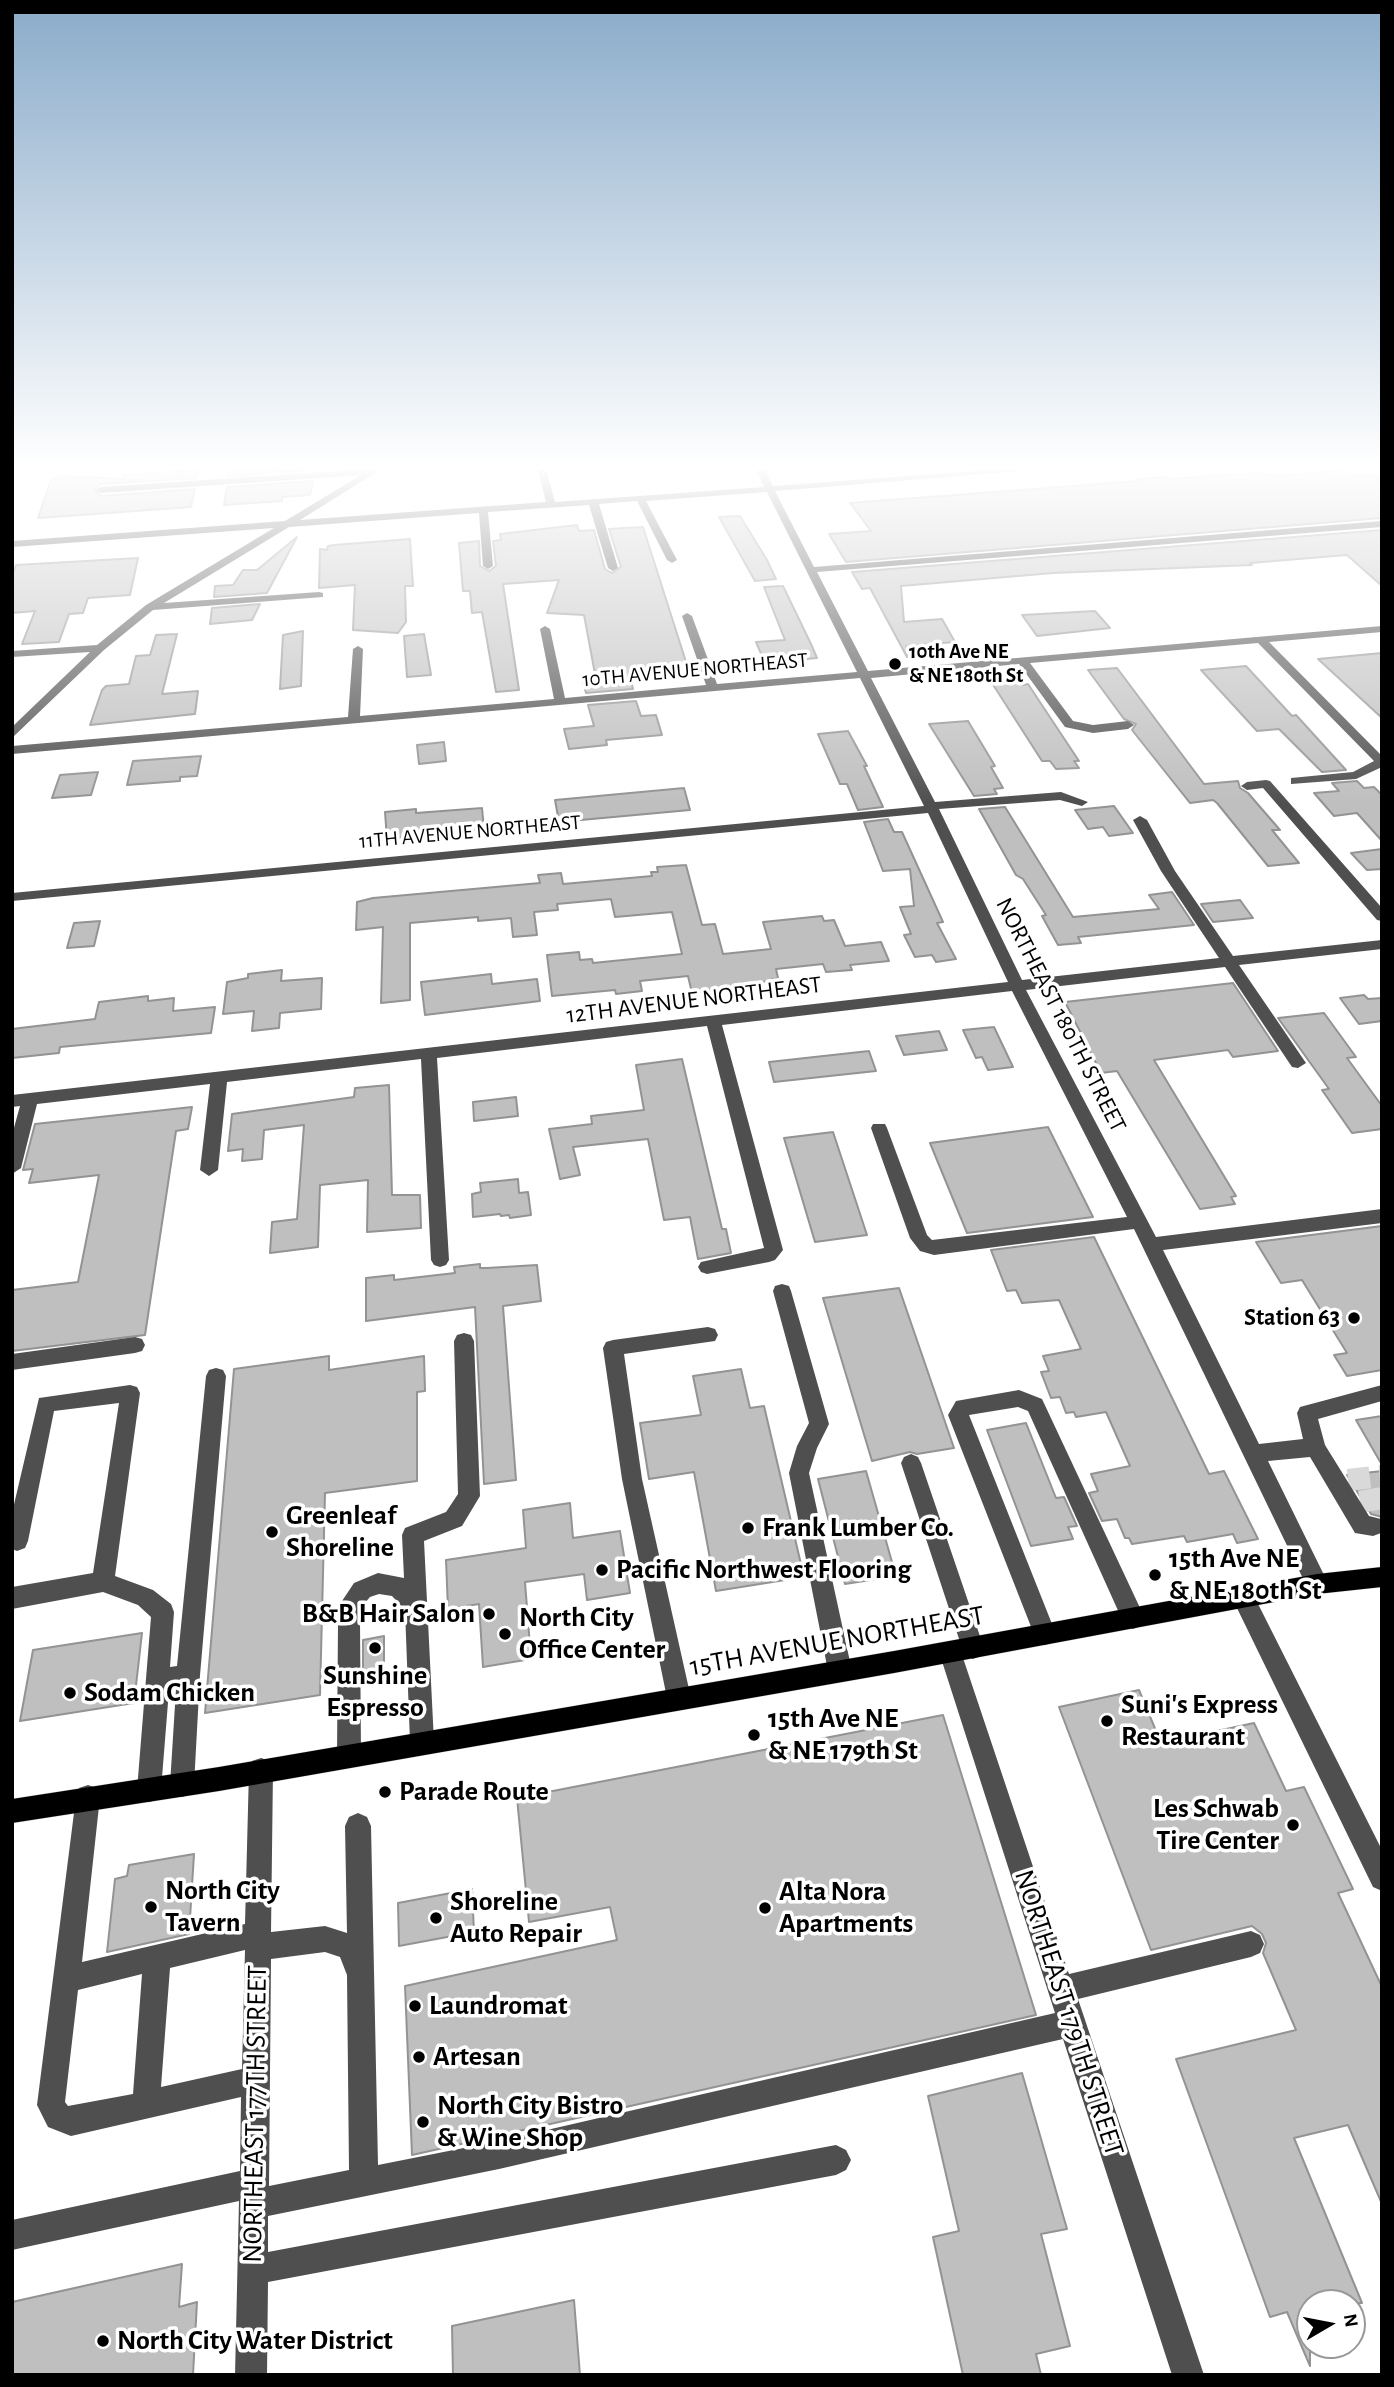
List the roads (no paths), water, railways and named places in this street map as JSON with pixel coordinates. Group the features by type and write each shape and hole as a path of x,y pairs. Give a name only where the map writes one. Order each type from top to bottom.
{"main road":[{"name":"15TH AVENUE NORTHEAST","path":"12,1811 88,1797 149,1790 961,1650 1317,1584 1382,1577"}],"street":[{"path":"12,734 100,648 150,607 191,581"},
{"name":"NORTHEAST 180TH STREET","path":"816,581 931,807 1017,986 1151,1245 1317,1584"},
{"path":"150,607 319,595"},
{"path":"687,616 713,688"},
{"path":"545,629 560,701"},
{"name":"10TH AVENUE NORTHEAST","path":"12,750 1382,629"},
{"path":"1261,640 1381,762 1356,775 1295,781"},
{"path":"12,654 100,648"},
{"path":"354,719 358,649"},
{"path":"1022,661 1069,724 1094,729 1128,725"},
{"path":"1247,786 1266,785 1382,917"},
{"name":"11TH AVENUE NORTHEAST","path":"12,897 1039,796 1061,796 1082,802"},
{"path":"1140,820 1168,871 1298,1063"},
{"name":"12TH AVENUE NORTHEAST","path":"12,1101 1382,944"},
{"path":"707,1267 769,1255 774,1250 713,1021"},
{"path":"429,1053 440,1260"},
{"path":"209,1170 219,1077"},
{"path":"12,1168 30,1099"},
{"path":"879,1128 919,1238 926,1246 934,1248 1139,1222"},
{"path":"1151,1245 1382,1216"},
{"path":"782,1291 819,1424 807,1446 799,1473 840,1671"},
{"path":"679,1698 632,1479 613,1348 708,1335"},
{"path":"422,1742 413,1535 454,1519 469,1496 464,1341"},
{"path":"12,1362 135,1345"},
{"path":"182,1784 188,1675 215,1376"},
{"path":"17,1541 46,1404 130,1392 103,1582"},
{"path":"1373,1526 1363,1526 1355,1502 1342,1480 1315,1447 1307,1413 1382,1393"},
{"path":"1045,1634 958,1416 963,1407 1019,1398 1035,1405 1133,1618"},
{"path":"1253,1454 1315,1447"},
{"name":"NORTHEAST 179TH STREET","path":"911,1462 961,1650 1061,1989 1188,2375"},
{"path":"12,1598 103,1582 145,1597 163,1612 149,1790"},
{"path":"349,1755 349,1623 353,1601 362,1590 378,1583 398,1586 416,1606"},
{"path":"1243,1597 1382,1878"},
{"path":"158,1681 188,1675"},
{"name":"NORTHEAST 177TH STREET","path":"251,2375 261,1770"},
{"path":"88,1797 51,2105 58,2118 71,2122 256,2080"},
{"path":"358,1826 364,2182"},
{"path":"66,1979 258,1940 325,1939 350,1947 360,1978"},
{"path":"1061,1989 1251,1944"},
{"path":"146,2105 157,1959"},
{"path":"12,2235 254,2194 364,2182 499,2155 1072,2023"},
{"path":"253,2270 836,2160"}],"tunnel":[{"path":"1348,1480 1382,1476"},
{"path":"1360,1502 1382,1498"}],"place":[{"name":"10th Ave NE & NE 180th St","path":"895,664"},
{"name":"Station 63","path":"1354,1318"},
{"name":"Frank Lumber Co.","path":"748,1528"},
{"name":"Greenleaf Shoreline","path":"272,1532"},
{"name":"Pacific Northwest Flooring","path":"602,1570"},
{"name":"15th Ave NE & NE 180th St","path":"1155,1575"},
{"name":"B&B Hair Salon","path":"489,1614"},
{"name":"North City Office Center","path":"505,1634"},
{"name":"Sunshine Espresso","path":"375,1648"},
{"name":"Sodam Chicken","path":"70,1693"},
{"name":"Suni's Express Restaurant","path":"1107,1721"},
{"name":"15th Ave NE & NE 179th St","path":"754,1735"},
{"name":"Parade Route","path":"385,1792"},
{"name":"Les Schwab Tire Center","path":"1293,1825"},
{"name":"North City Tavern","path":"151,1907"},
{"name":"Alta Nora Apartments","path":"765,1908"},
{"name":"Shoreline Auto Repair","path":"436,1918"},
{"name":"Laundromat","path":"415,2006"},
{"name":"Artesan","path":"419,2057"},
{"name":"North City Bistro & Wine Shop","path":"423,2122"},
{"name":"North City Water District","path":"103,2341"}]}
